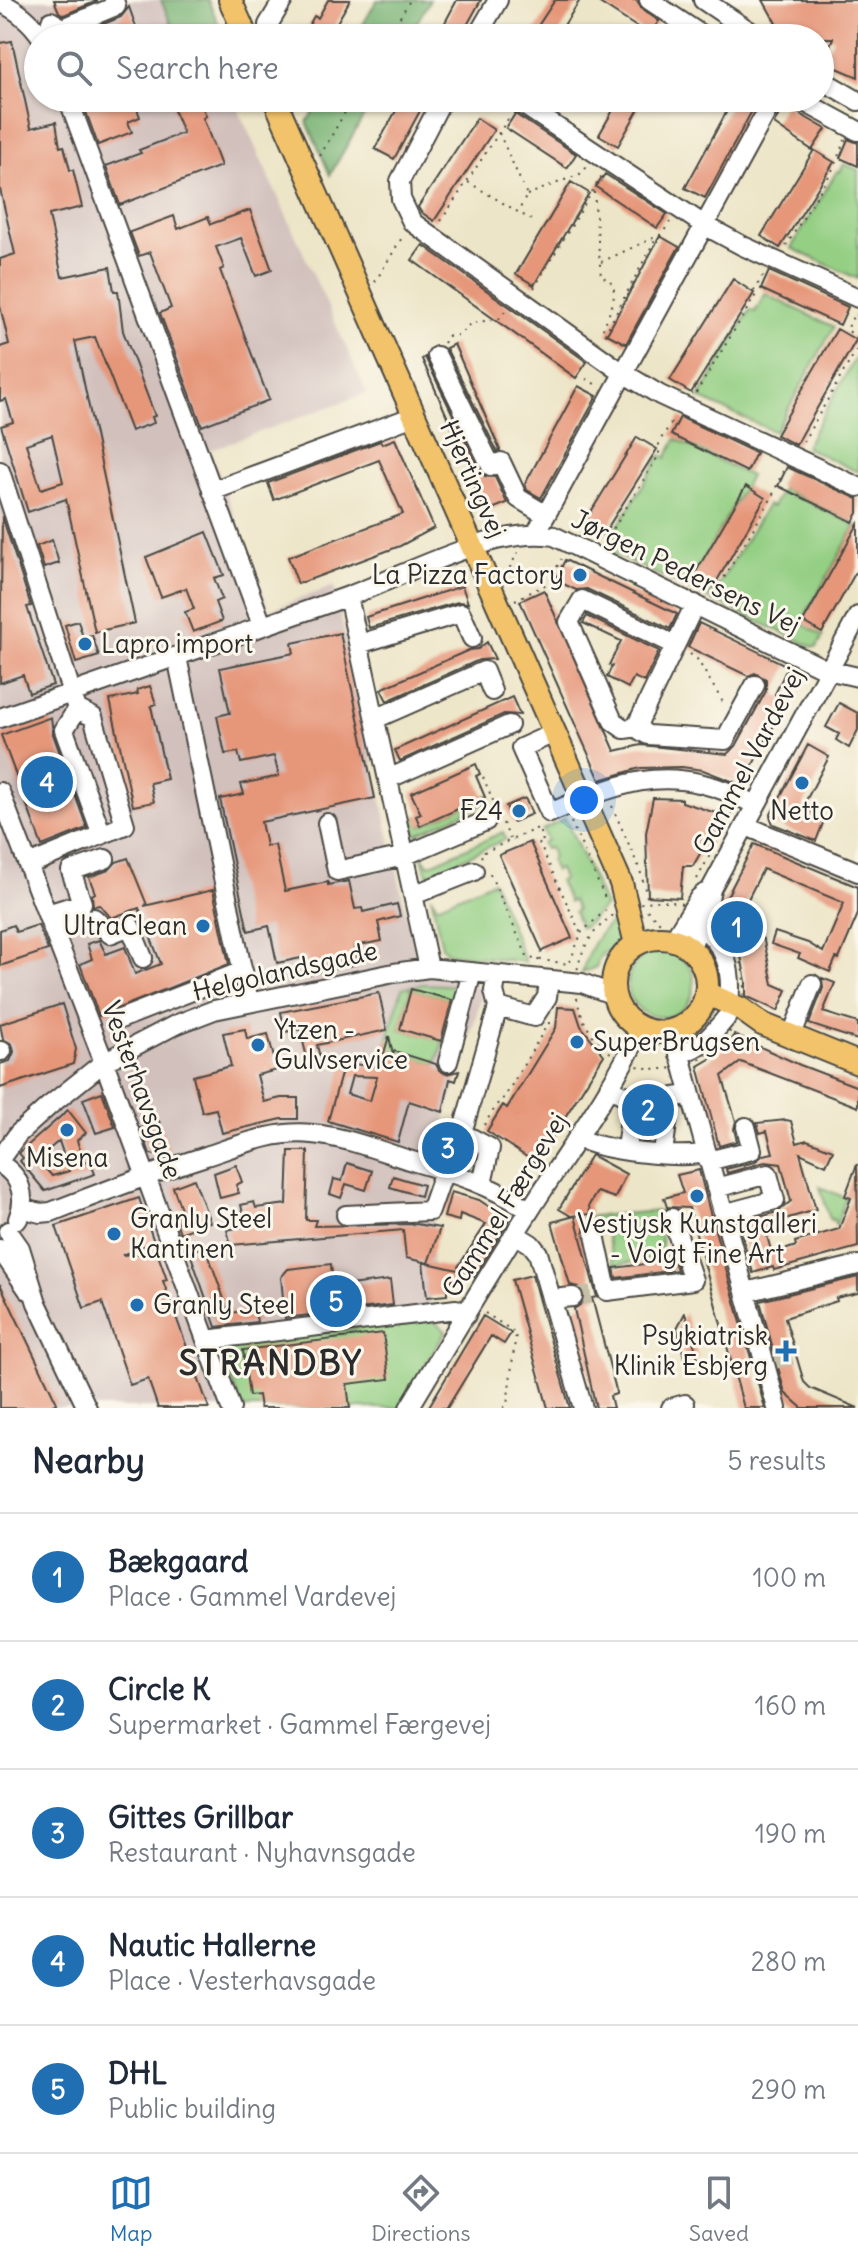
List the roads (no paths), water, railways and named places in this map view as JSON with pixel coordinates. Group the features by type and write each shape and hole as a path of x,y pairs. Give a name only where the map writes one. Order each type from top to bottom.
{"main road":[{"path":"230,0 241,24"},
{"name":"Hjertingvej","path":"280,112 473,547 500,594 554,733 576,806 621,883 627,907 663,943"},
{"path":"663,943 704,970 704,1000 684,1025 662,1032 641,1028 623,1015 613,986 619,961 663,943"},
{"path":"704,1000 858,1063"}],"street":[{"path":"73,24 116,6 114,0"},
{"path":"269,24 283,0"},
{"path":"484,24 498,0"},
{"path":"649,0 685,24"},
{"path":"703,0 739,24"},
{"path":"0,2 14,8 33,24"},
{"path":"51,21 56,24"},
{"path":"834,87 858,101"},
{"path":"73,112 262,625"},
{"path":"435,112 400,181 401,199 412,222 623,373 685,406 858,487"},
{"path":"534,112 704,225 858,298"},
{"path":"532,533 546,515 766,112"},
{"path":"822,112 854,130"},
{"path":"437,356 491,466 501,462 518,498 546,515"},
{"path":"212,491 414,416"},
{"path":"0,471 74,701 93,717 125,825 28,865"},
{"name":"Jørgen Pedersens Vej","path":"0,718 74,701 177,657 473,547 513,535 532,533 554,536 827,670 858,677"},
{"path":"348,596 429,968"},
{"path":"639,727 624,729 613,721 569,622 582,600 675,645"},
{"path":"700,607 675,645 638,723 639,727 648,735 725,740 755,685"},
{"path":"359,644 461,613 472,638"},
{"name":"Gammel Vardevej","path":"663,943 699,915 704,883 746,826 749,801 858,616"},
{"path":"177,657 249,1002"},
{"path":"375,719 484,671 492,691"},
{"path":"74,701 64,730 102,835"},
{"path":"388,779 509,725"},
{"path":"554,733 521,748 537,804 550,813 645,779 674,778 710,784 749,801"},
{"name":"Vesterhavsgade","path":"0,792 104,1062 231,1408"},
{"path":"327,823 337,871 404,856 486,821"},
{"path":"746,826 858,872"},
{"path":"50,922 82,903 71,871 105,859"},
{"path":"413,895 474,871"},
{"path":"681,1060 733,1013 731,981 723,952 699,915"},
{"path":"50,922 94,918 110,934 130,926 143,958"},
{"name":"Helgolandsgade","path":"0,1162 28,1124 104,1062 163,1031 214,1010 429,968 613,986"},
{"path":"120,1019 243,971"},
{"path":"448,1062 472,972"},
{"path":"482,1184 490,1148 462,1133 498,1007 494,991 497,975"},
{"path":"498,1007 534,1017 547,997 549,980"},
{"path":"791,1037 812,984"},
{"path":"152,1007 163,1031"},
{"name":"Gammel Færgevej","path":"409,1408 529,1210 579,1138 641,1028"},
{"path":"673,1030 723,1214 770,1361 777,1408"},
{"path":"609,1087 623,1095 670,1101"},
{"path":"663,1153 670,1101 674,1097 690,1095"},
{"path":"626,1149 633,1096"},
{"path":"579,1138 592,1146 681,1157 707,1157 752,1150 746,1127"},
{"path":"22,1208 40,1213 51,1212 146,1176 264,1137 288,1133 337,1139 444,1171 482,1184 529,1210"},
{"path":"0,1162 21,1186 22,1208 19,1217 4,1233 20,1248 37,1303 87,1408"},
{"path":"346,1215 430,1211 444,1171"},
{"path":"716,1188 768,1174 775,1200 723,1214"},
{"path":"594,1230 601,1292 693,1280 672,1218"},
{"path":"515,1234 531,1244 538,1253 583,1408"},
{"path":"0,1249 37,1303"},
{"path":"746,1292 858,1265"},
{"path":"551,1299 573,1297"},
{"path":"206,1340 468,1310"}],"tunnel":[{"path":"573,1297 596,1294"},
{"path":"774,1360 795,1355"}],"place":[{"name":"La Pizza Factory","path":"580,575"},
{"name":"Lapro import","path":"85,644"},
{"name":"Nautic Hallerne","path":"47,782"},
{"name":"Netto","path":"802,783"},
{"name":"F24","path":"519,811"},
{"name":"UltraClean","path":"203,926"},
{"name":"Bækgaard","path":"737,927"},
{"name":"SuperBrugsen","path":"577,1042"},
{"name":"Ytzen - Gulvservice","path":"258,1045"},
{"name":"Circle K","path":"648,1110"},
{"name":"Misena","path":"67,1130"},
{"name":"Gittes Grillbar","path":"448,1148"},
{"name":"Vestjysk Kunstgalleri - Voigt Fine Art","path":"697,1196"},
{"name":"Granly Steel Kantinen","path":"114,1234"},
{"name":"DHL","path":"336,1301"},
{"name":"Granly Steel","path":"137,1305"},
{"name":"Psykiatrisk Klinik Esbjerg","path":"786,1351"}],"district":[{"name":"STRANDBY","path":"271,1363"}]}
